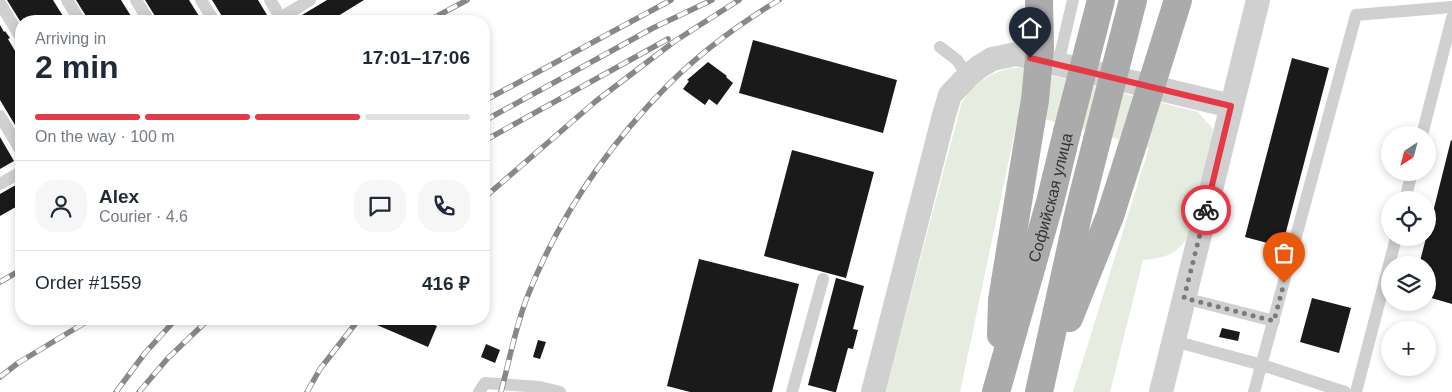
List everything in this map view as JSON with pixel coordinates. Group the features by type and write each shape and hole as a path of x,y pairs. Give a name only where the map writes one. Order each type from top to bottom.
{"main road":[{"path":"997,385 1002,300 1035,100 1040,47 1039,0"},
{"name":"Софийская улица","path":"997,385 1050,202 1101,0"},
{"name":"Софийская улица","path":"1040,392 1079,212 1133,0"},
{"path":"1040,392 1110,216 1178,0"}],"street":[{"path":"1160,392 1258,0"},
{"path":"873,392 950,95 979,67 992,59 1016,54 1231,106"}],"lane":[{"path":"66,0 76,15"},
{"path":"136,0 145,15"},
{"path":"202,0 211,15"},
{"path":"270,0 276,15"},
{"path":"286,15 310,0"},
{"path":"1058,64 1073,0"},
{"path":"0,2 15,28"},
{"path":"1254,392 1356,15 1452,7"},
{"path":"1424,126 1452,18"},
{"path":"940,47 957,60 968,76"},
{"path":"0,116 15,141"},
{"path":"0,184 15,175"},
{"path":"1356,392 1394,246"},
{"path":"792,392 823,279"},
{"path":"1184,298 1274,321"},
{"path":"1174,341 1262,365 1345,392"},
{"path":"479,392 485,384 540,387 560,392"}],"shaded area":[{"path":"1011,68 1021,68 1198,112 1213,129 1187,238 1178,249 1168,255 1143,260 1110,392 1073,392 1149,148 1019,112 960,392 885,392 961,105 975,86 996,73"}],"building":[{"path":"7,0 53,0 62,15 16,15"},
{"path":"76,0 121,0 130,15 85,15"},
{"path":"145,0 189,0 198,15 154,15"},
{"path":"212,0 258,0 267,15 221,15"},
{"path":"327,0 364,0 340,15 302,15"},
{"path":"0,25 10,38 8,39 15,51 15,125 0,100"},
{"path":"753,40 897,80 883,133 739,93"},
{"path":"1292,58 1329,68 1282,247 1245,237"},
{"path":"708,62 727,76 733,83 717,105 709,99 705,105 683,89 689,81 687,80"},
{"path":"0,137 14,161 0,169"},
{"path":"1451,140 1452,304 1436,299 1436,256 1421,256 1424,246 1436,246 1436,200"},
{"path":"792,150 874,172 846,278 764,256"},
{"path":"15,185 15,207 0,216 0,194"},
{"path":"699,259 799,284 772,392 690,392 667,386"},
{"path":"836,278 864,286 853,329 858,330 853,349 848,348 836,392 834,392 808,385"},
{"path":"1312,298 1351,308 1339,353 1300,342"},
{"path":"377,325 437,326 428,347"},
{"path":"1222,328 1240,332 1238,341 1219,337"},
{"path":"538,340 546,342 540,359 533,357"},
{"path":"486,344 500,350 495,363 481,357"}],"railway":[{"path":"439,15 467,0"},
{"path":"490,98 671,0"},
{"path":"490,118 653,28 712,0"},
{"path":"490,193 596,101 675,41 739,0"},
{"path":"501,392 519,323 538,270 568,213 604,159 645,109 693,62 749,19 779,0"},
{"path":"490,138 668,39"},
{"path":"0,282 15,273"},
{"path":"0,377 18,363 81,325"},
{"path":"116,392 145,353 171,325"},
{"path":"139,392 168,358 203,325"},
{"path":"307,392 320,369 354,325"}],"way so far":[{"path":"1206,210 1184,298 1274,321 1284,283"}],"route":[{"path":"1030,58 1231,106 1206,210"}]}
